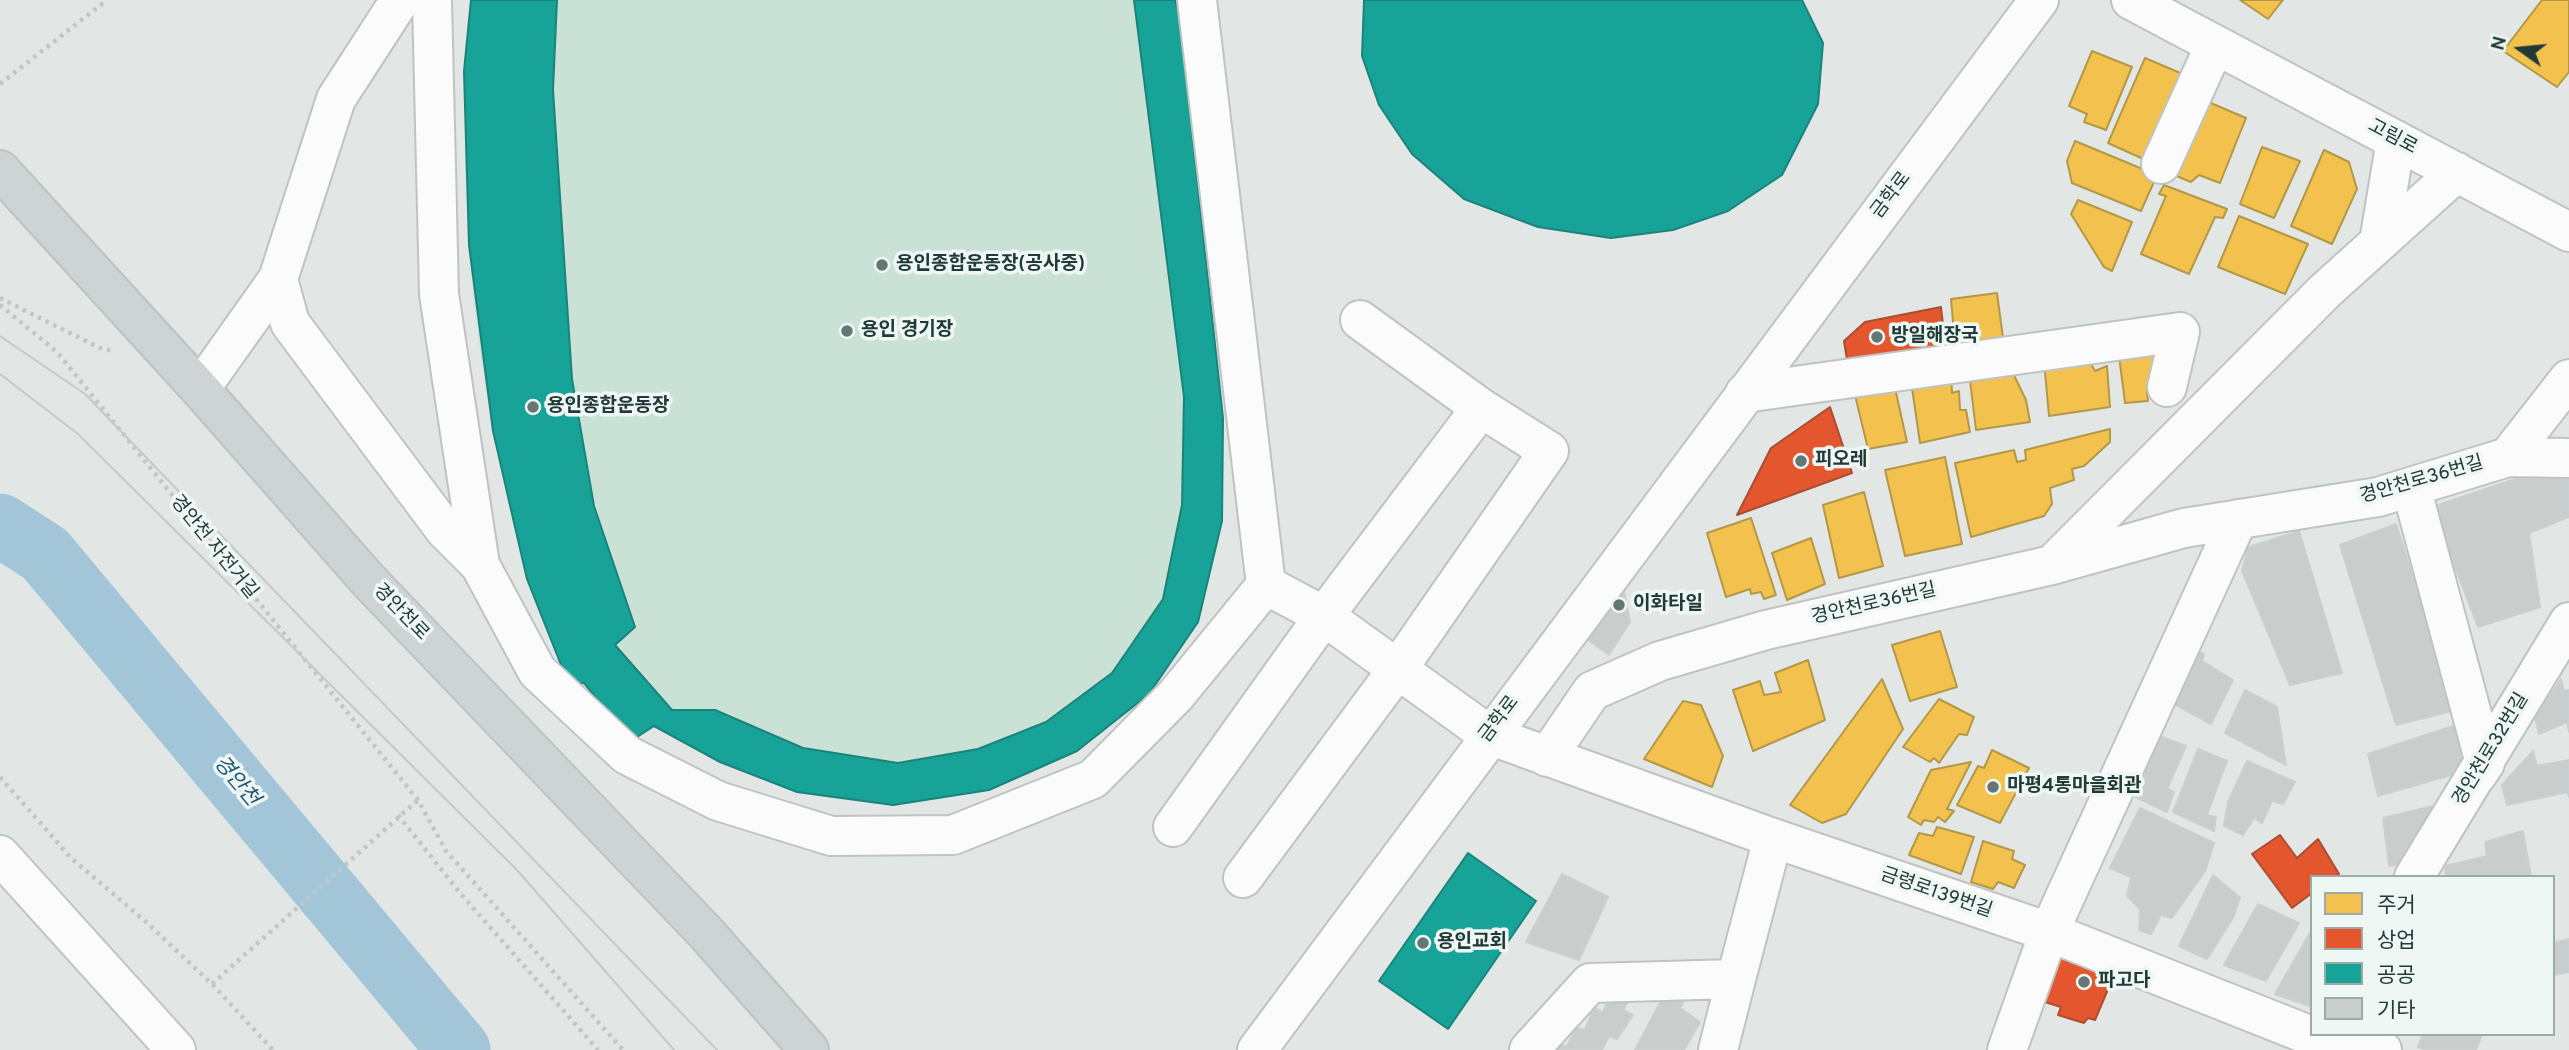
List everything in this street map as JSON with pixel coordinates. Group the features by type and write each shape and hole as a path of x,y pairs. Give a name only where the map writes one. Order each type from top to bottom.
{"main road":[{"name":"경안천로","path":"0,170 189,377 368,580 706,933 809,1050"}],"street":[{"path":"189,377 278,279 336,99 400,0"},
{"path":"432,0 439,294 480,565"},
{"path":"278,279 290,323 445,530 480,565 537,671 627,755 718,801 831,835 953,835 1093,779 1177,695 1266,585 1197,0"},
{"name":"금학로","path":"1257,1050 2039,0"},
{"name":"고림로","path":"2131,0 2569,232"},
{"path":"2161,164 2215,45"},
{"path":"2379,242 2396,141"},
{"path":"2052,565 2325,291 2457,172"},
{"path":"1243,878 1397,670 1549,452 1481,408 1360,320"},
{"path":"1745,393 2180,332 2167,387"},
{"name":"경안천로36번길","path":"1547,757 1592,691 1660,661 1766,630 2052,565 2184,528 2378,497 2508,457 2569,379"},
{"path":"1173,827 1324,616 1481,408"},
{"path":"2508,457 2569,458"},
{"path":"2411,486 2485,763 2477,775"},
{"path":"2007,1050 2049,932 2238,519"},
{"name":"금령로139번길","path":"1266,585 1324,616 1489,736 1773,838 2049,932 2313,1040 2382,1050"},
{"name":"경안천로32번길","path":"2415,875 2569,622"},
{"path":"1718,1050 1773,838"},
{"path":"0,855 176,1050"},
{"path":"1529,1050 1590,983 1736,979"}],"path":[{"path":"0,84 107,0"},
{"path":"0,298 100,348 189,377"},
{"name":"경안천 자전거길","path":"0,305 57,352 418,800 446,851 623,1050"},
{"path":"0,777 71,858 145,921 212,984 273,1050"},
{"path":"212,984 398,815 418,800"},
{"path":"398,815 460,893 598,1050"}],"green space":[{"name":"용인 경기장","path":"471,0 1175,0 1179,12 1223,418 1222,521 1198,622 1149,694 1077,751 989,790 797,792 720,762 654,726 631,741 584,683 569,685 527,576 494,435 482,363 467,217 466,72"}],"building: 주거":[{"path":"2240,0 2283,0 2268,19"},
{"path":"2542,0 2569,0 2569,72 2557,87 2503,51"},
{"path":"2092,51 2132,67 2106,130 2084,122 2087,114 2069,106"},
{"path":"2145,58 2185,75 2150,162 2108,143"},
{"path":"2206,101 2246,118 2220,183 2199,175 2191,182 2174,175"},
{"path":"2075,141 2157,175 2141,211 2072,183 2067,161"},
{"path":"2262,147 2300,161 2274,218 2240,204"},
{"path":"2324,150 2349,162 2357,189 2332,244 2291,226"},
{"path":"2164,185 2227,209 2223,218 2215,217 2189,274 2141,254 2166,196 2159,194"},
{"path":"2078,200 2132,222 2112,271 2104,267 2071,214"},
{"path":"2239,216 2308,244 2285,294 2218,267"},
{"path":"1997,293 2005,353 1956,356 1951,299"},
{"path":"2159,345 2154,390 2147,392 2148,401 2125,403 2118,348"},
{"path":"2084,352 2095,371 2107,366 2110,407 2049,416 2044,361"},
{"path":"2010,367 2026,400 2030,422 1976,430 1969,372"},
{"path":"1951,374 1952,393 1959,391 1960,410 1966,410 1970,432 1920,443 1911,381"},
{"path":"1893,379 1907,442 1868,449 1854,391"},
{"path":"2110,429 2110,442 2084,466 2072,469 2074,480 2050,488 2052,504 2044,516 1971,537 1955,463 2014,450 2017,462 2026,460 2025,450"},
{"path":"1945,457 1962,544 1905,556 1885,470"},
{"path":"1864,492 1883,566 1839,578 1823,505"},
{"path":"1751,518 1776,595 1764,599 1761,592 1751,594 1750,589 1726,597 1707,533"},
{"path":"1811,538 1825,584 1787,600 1772,553"},
{"path":"1940,631 1957,687 1910,701 1892,645"},
{"path":"1808,660 1825,720 1753,751 1733,690 1760,681 1764,695 1781,692 1775,673"},
{"path":"1882,679 1903,729 1846,814 1822,823 1790,805"},
{"path":"1939,699 1974,717 1967,735 1959,734 1939,763 1934,758 1930,762 1903,747"},
{"path":"1683,701 1701,705 1723,756 1712,787 1644,759"},
{"name":"마평4통마을회관","path":"1992,750 2029,768 2000,823 1957,805 1978,766 1984,768"},
{"path":"1971,762 1947,809 1954,811 1945,822 1938,817 1934,822 1924,820 1921,825 1908,817 1931,770"},
{"path":"1937,827 1974,837 1961,874 1909,855 1919,833 1933,836"},
{"path":"1983,841 2014,851 2012,859 2025,865 2014,888 1998,882 1993,889 1971,882"}],"building: 상업":[{"path":"1941,307 1946,351 1849,372 1844,341 1865,322"},
{"path":"1830,407 1852,473 1737,515 1771,448"},
{"path":"2280,835 2297,858 2318,839 2339,874 2310,875 2310,894 2292,908 2252,854"},
{"path":"2049,932 2117,968 2095,1020 2088,1018 2084,1023 2058,1015 2061,1007 2035,999"}],"building: 공공":[{"name":"용인종합운동장","path":"471,0 557,0 553,90 572,379 594,506 635,627 615,645 672,710 715,710 803,748 898,763 978,749 1046,722 1112,673 1163,599 1182,505 1184,397 1134,0 1175,0 1179,12 1223,418 1222,521 1198,622 1149,694 1077,751 989,790 893,805 797,792 720,762 654,726 631,741 584,683 569,685 527,579 493,431 469,245 464,71"},
{"path":"1364,0 1802,0 1823,43 1818,104 1782,175 1728,211 1673,230 1611,238 1538,227 1464,199 1412,154 1379,105 1362,56"},
{"name":"용인교회","path":"1468,853 1536,901 1448,1029 1379,981"}],"building: 기타":[{"path":"2569,461 2569,517 2529,533 2540,607 2478,627 2432,507"},
{"path":"2396,524 2456,710 2396,725 2340,545"},
{"path":"2299,531 2342,673 2290,685 2242,571 2248,547"},
{"name":"이화타일","path":"1623,587 1630,622 1609,655 1588,640"},
{"path":"2192,649 2204,654 2202,661 2233,680 2211,724 2167,700"},
{"path":"2561,679 2564,691 2569,690 2569,732 2567,722 2539,734 2535,718"},
{"path":"2245,690 2277,707 2286,765 2225,733"},
{"path":"2462,723 2465,771 2378,796 2368,754"},
{"path":"2151,733 2186,746 2167,789 2174,792 2167,812 2127,793"},
{"path":"2198,749 2227,761 2207,815 2216,817 2214,831 2173,812"},
{"path":"2533,751 2537,766 2569,760 2569,797 2567,792 2507,805 2502,785"},
{"path":"2247,761 2295,782 2283,804 2272,801 2262,823 2254,818 2243,835 2224,826 2228,802"},
{"path":"2433,806 2434,813 2426,815 2428,834 2418,845 2409,846 2409,862 2389,866 2383,818"},
{"path":"2140,808 2214,843 2205,871 2172,918 2161,915 2151,934 2139,930 2140,909 2127,896 2131,877 2110,868"},
{"path":"2523,831 2531,875 2446,875 2445,866 2487,856 2485,842"},
{"path":"1562,874 1608,897 1579,960 1526,942"},
{"path":"2213,875 2240,898 2233,918 2207,959 2179,946"},
{"path":"2258,904 2299,923 2266,981 2224,965"},
{"path":"2310,933 2310,1006 2275,994"},
{"path":"2569,939 2569,972 2555,975 2555,942"},
{"path":"1667,989 1686,997 1680,1008 1700,1022 1684,1050 1635,1050"},
{"path":"1635,990 1623,1010 1633,1015 1617,1039 1609,1036 1602,1050 1554,1050 1558,1043 1566,1047 1577,1028 1585,1030 1594,1008 1603,1012 1608,1000"},
{"path":"2422,1036 2481,1036 2476,1050 2426,1050 2418,1047"}],"waterway":[{"name":"경안천","path":"0,525 45,554 459,1050"}],"tram line":[{"path":"0,336 85,394 717,1050"},
{"path":"0,374 78,434 517,870 674,1050"}],"place":[{"name":"용인종합운동장(공사중)","path":"882,265"},
{"name":"용인 경기장","path":"847,331"},
{"name":"방일해장국","path":"1877,337"},
{"name":"용인종합운동장","path":"533,407"},
{"name":"피오레","path":"1801,461"},
{"name":"이화타일","path":"1619,605"},
{"name":"마평4통마을회관","path":"1993,787"},
{"name":"용인교회","path":"1423,943"},
{"name":"파고다","path":"2084,982"}]}
